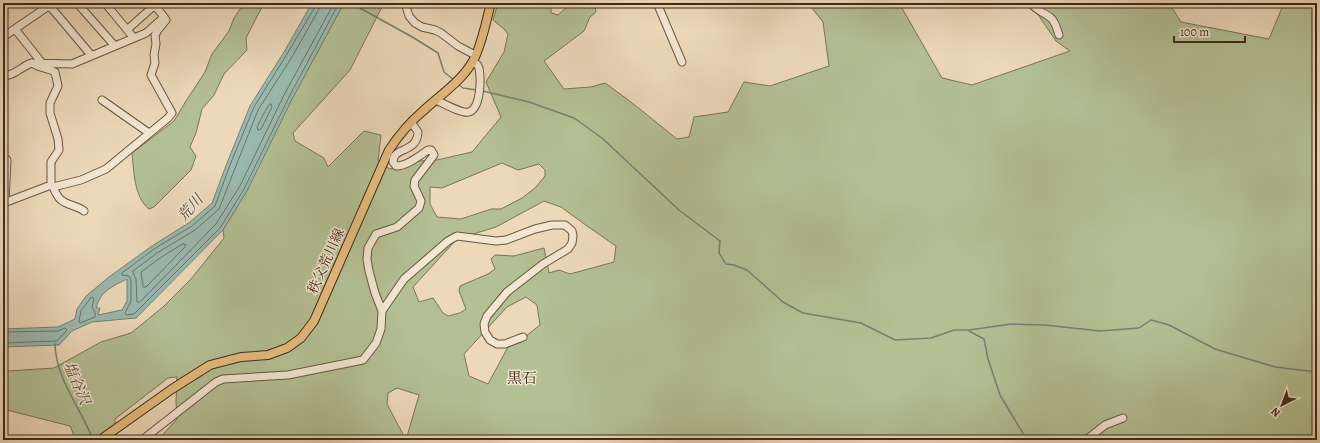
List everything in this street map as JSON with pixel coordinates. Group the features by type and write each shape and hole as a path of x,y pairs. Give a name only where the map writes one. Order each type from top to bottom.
{"main road":[{"name":"秩父荒川線","path":"102,439 172,389 210,365 241,357 268,355 287,348 301,338 314,321 389,150 398,136 411,122 460,78 474,58 484,30 491,3"}],"street":[{"path":"77,3 114,45"},
{"path":"105,3 128,29 133,37"},
{"path":"405,3 409,16 415,23 422,27 441,33 474,58 479,68 480,96 473,109 469,112 464,112 436,100"},
{"path":"657,3 682,62"},
{"path":"1031,3 1039,11 1052,18 1059,35"},
{"path":"3,37 51,4 91,55"},
{"path":"5,158 7,160 4,202 10,202 52,186 81,180 106,169 168,118 172,113 151,75 155,63 155,36 166,20 155,4 128,29"},
{"path":"3,75 10,75 26,64 32,62 72,64 146,32 164,17"},
{"path":"15,29 42,63"},
{"path":"32,62 40,68 55,72 58,86 50,103 50,113 58,139 59,150 51,162 52,186 59,198 65,203 80,208 84,211"},
{"path":"102,100 148,134"},
{"path":"142,440 213,384 223,379 288,375 363,360 376,343 381,329 382,311 369,271 367,259 368,248 376,234 397,227 419,208 421,201 414,186 415,180 434,155 431,150 428,150 400,166 396,166 393,162 396,154 408,148 416,140 418,132 411,122"},
{"path":"382,311 404,279 448,241 456,236 496,241 506,240 535,229 552,225 565,225 572,231 573,236 568,249 538,268 507,292 487,316 484,324 484,332 490,340 497,344 505,344 523,337"},
{"path":"1086,440 1105,425 1123,418"}],"green space":[{"path":"244,3 264,3 246,38 247,50 224,74 214,95 202,109 196,133 190,147 196,156 191,170 154,207 149,209 140,198 134,176 132,153 174,121 205,72 212,54 229,31 234,18"},
{"path":"344,3 384,3 350,70 293,133 295,141 324,158 328,167 364,131 381,135 378,161 390,169 419,161 437,160 472,152 501,117 486,82 504,52 508,34 493,20 498,3 551,3 551,13 558,15 571,3 594,3 596,12 590,17 584,31 544,61 564,89 591,87 605,83 677,139 689,137 694,117 728,112 744,82 770,86 829,66 823,22 808,3 899,3 942,78 972,85 1070,51 1056,41 1030,3 1169,3 1181,22 1269,39 1284,3 1317,3 1317,440 406,440 158,440 177,419 177,377 168,378 115,419 115,440 76,440 70,426 3,409 3,370 54,368 101,342 131,333 163,307 191,279 224,238 223,230 247,190 292,99","holes":["502,163 518,170 539,164 545,170 545,176 535,188 522,198 501,209 491,209 461,219 437,217 430,204 430,187 442,188","544,201 561,207 616,246 614,262 570,274 559,270 549,273 544,248 514,256 495,255 491,259 495,269 488,274 460,286 459,291 466,309 460,313 448,316 443,313 433,298 419,302 413,287 457,239 496,227","526,297 537,305 540,325 508,347 488,384 469,376 464,354 507,307","397,388 419,395 406,440 387,404 388,393"]}],"water":[{"path":"312,3 344,3 292,99 247,191 223,230 136,318 92,322 72,331 59,345 3,347 3,329 58,327 75,319 77,309 86,296 109,277 152,246 190,222 212,203 250,106 284,52","holes":["127,279 127,301 122,310 98,315 100,308 96,308 104,293"]}],"waterway":[{"path":"351,3 438,53 444,72 454,80"},
{"path":"458,84 463,88 477,90"},
{"path":"483,91 529,102 574,118 602,138 679,210 720,241 719,253 726,264 734,265 747,270 783,302 803,313 861,323 895,340 931,338 954,330 969,330 1011,324 1045,325 1100,331 1139,328 1151,320 1169,325 1215,349 1275,367 1317,372"},
{"path":"969,331 984,339 988,359 1000,395 1027,440"},
{"name":"塩谷沢","path":"55,344 56,357 64,382 93,440"}],"district":[{"name":"黒石","path":"522,378"}],"water label":[{"name":"荒川","path":"190,208"}]}
